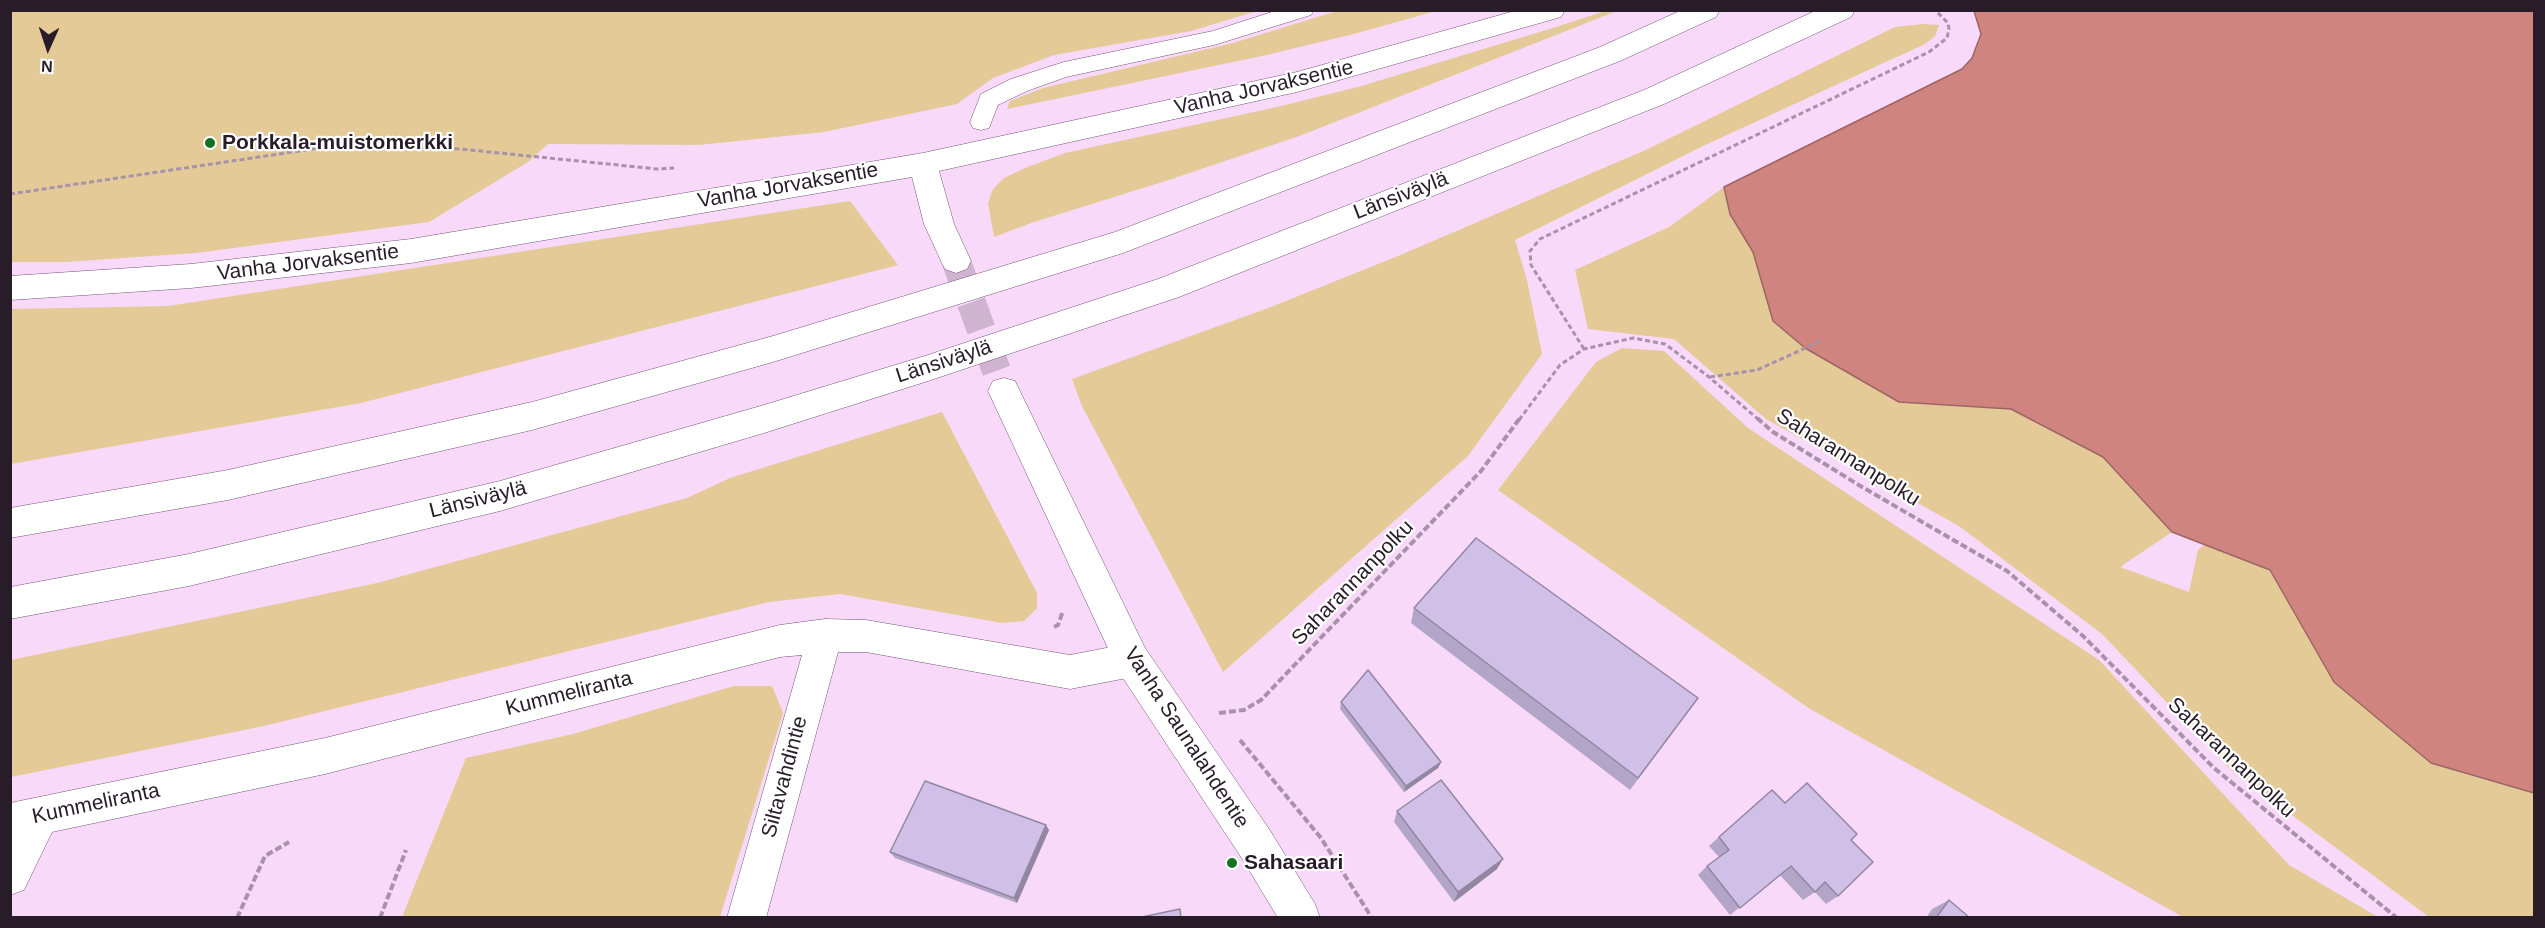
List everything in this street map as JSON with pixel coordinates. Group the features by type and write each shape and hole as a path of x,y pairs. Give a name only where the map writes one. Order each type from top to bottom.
{"main road":[{"name":"Vanha Jorvaksentie","path":"10,288 191,276 411,251 923,164 1297,82 1552,10"},
{"path":"10,523 228,485 532,416 773,349 1123,241 1610,54 1707,10"},
{"name":"Länsiväylä","path":"10,603 189,570 500,496 764,419 928,368 1190,279 1654,97 1842,10"},
{"path":"923,164 939,224 956,261"},
{"name":"Vanha Saunalahdentie","path":"1004,391 1132,660 1257,846 1301,918"},
{"name":"Kummeliranta","path":"25,819 325,756 780,641 825,636 866,636 1070,672 1132,660"},
{"name":"Siltavahdintie","path":"746,918 825,636"},
{"path":"10,876 25,819"}],"lane":[{"path":"981,122 989,100 1019,85 1064,70 1214,38 1304,10"}],"path":[{"path":"1584,349 1531,265 1530,251 1540,239 1929,52 1947,38 1949,29 1948,22 1935,10"},
{"path":"10,194 333,146 460,149 657,169"},
{"name":"Saharannanpolku","path":"1224,721 1217,713 1244,710 1262,700 1482,471 1560,365 1584,349 1633,338 1665,344 1709,377 1773,432 1862,488 2007,571 2083,636 2214,768 2397,918"},
{"path":"1709,377 1757,370 1821,341"},
{"path":"1238,738 1321,838 1372,918"},
{"path":"237,918 265,856 289,842"},
{"path":"380,918 406,850"}],"shaded area":[{"path":"10,11 1257,11 1191,31 1054,55 993,78 957,104 824,132 699,145 548,144 528,162 429,222 196,253 66,262 11,262"},
{"path":"1337,11 1436,11 1262,56 1007,109 1010,101 1043,88 1233,43"},
{"path":"1605,11 1617,11 1302,135 994,237 988,203 993,189 1004,178 1065,153 1358,87"},
{"path":"1974,11 2534,11 2534,793 2431,763 2334,682 2270,570 2172,532 2103,457 2011,409 1899,402 1805,348 1773,321 1753,252 1730,214 1724,187 1962,69 1972,58 1981,34"},
{"path":"1939,25 1935,36 1925,44 1703,146 1515,240 1527,280 1542,354 1468,456 1223,672 1082,406 1072,379 1271,307 1398,256 1648,149 1895,27"},
{"path":"1782,158 1962,363 2185,508 2172,532 2120,567 2189,592 2198,550 2244,511 2534,515 2534,917 2429,917 2230,769 2102,634 1959,526 1766,419 1674,339 1588,329 1575,270 1669,227 1724,187"},
{"path":"850,201 898,265 361,403 11,464 11,309 168,306"},
{"path":"1622,348 1664,351 1748,428 2099,660 2289,865 2378,917 2183,917 1810,709 1498,490 1596,362"},
{"path":"942,412 1037,593 1037,608 1024,621 1002,623 840,594 769,602 264,726 11,777 11,660 377,583 687,498 730,478"},
{"path":"734,686 772,686 783,713 720,917 402,917 466,758 573,734"}],"building":[{"path":"1476,538 1698,698 1638,778 1414,608"},
{"path":"1368,670 1441,762 1406,786 1341,702"},
{"path":"1441,780 1503,859 1458,892 1397,811"},
{"path":"925,781 1046,825 1014,898 890,852"},
{"path":"1807,783 1857,834 1851,840 1873,862 1838,896 1825,882 1815,892 1791,866 1740,908 1707,866 1729,850 1719,837 1772,790 1785,803"},
{"path":"1949,900 1970,918 1936,918"},
{"path":"1180,909 1181,918 1137,918"}],"tunnel":[{"path":"956,261 1004,391"}],"place":[{"name":"Porkkala-muistomerkki","path":"210,143"},
{"name":"Sahasaari","path":"1232,863"}]}
